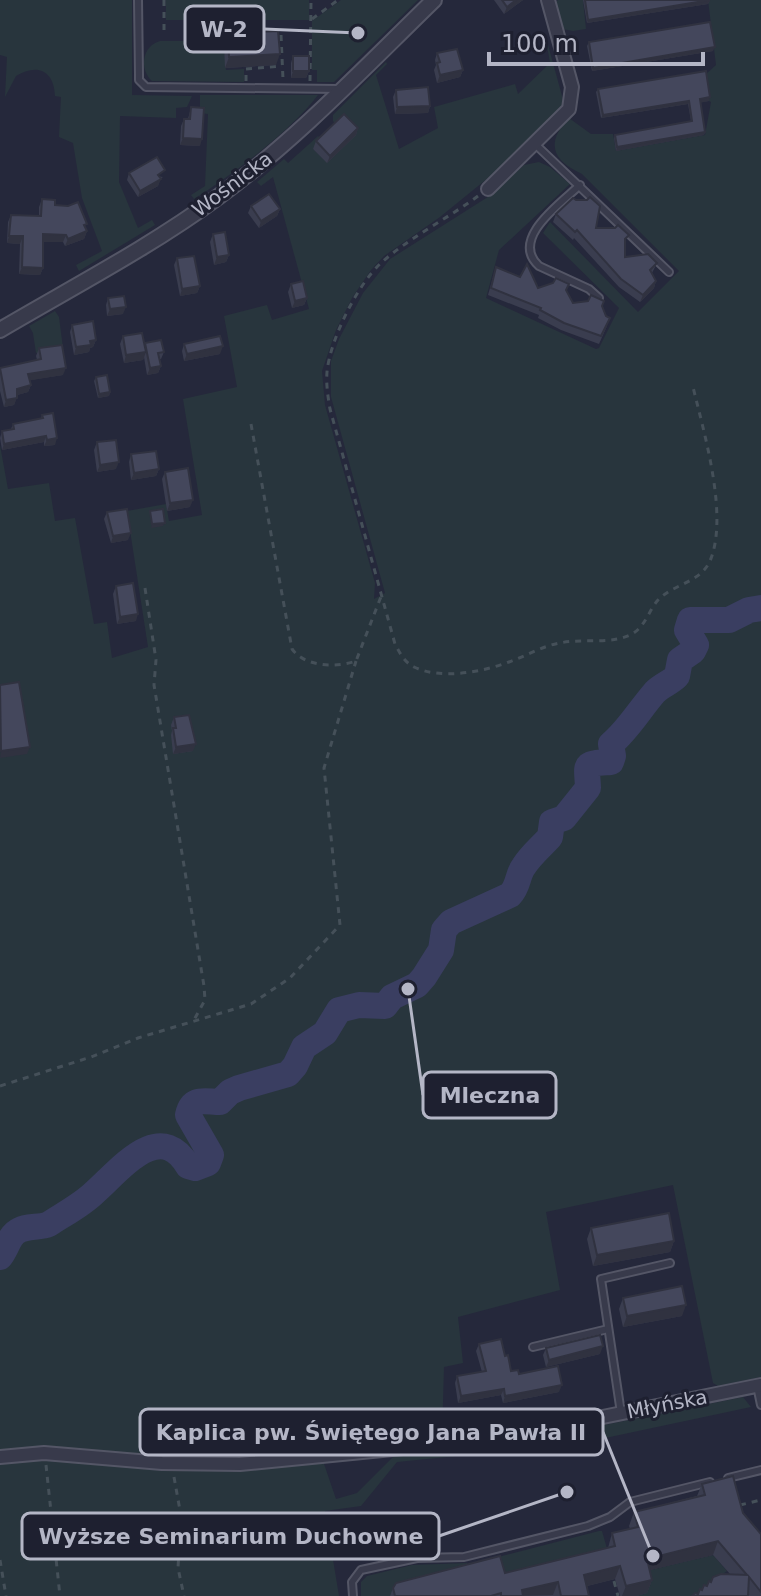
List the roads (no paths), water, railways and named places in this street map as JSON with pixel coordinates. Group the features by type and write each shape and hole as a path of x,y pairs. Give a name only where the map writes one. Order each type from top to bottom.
{"street":[{"name":"Wośnicka","path":"0,330 150,241 217,197 288,141 434,0"},
{"path":"488,189 564,115 571,97 572,87 548,0"},
{"name":"Młyńska","path":"0,1457 44,1453 171,1463 240,1464 494,1439 759,1386"}],"lane":[{"path":"138,0 139,74 142,84 153,88 342,89"},
{"path":"535,144 669,272"},
{"path":"580,185 538,225 532,237 531,251 539,266 589,289 599,298"},
{"path":"621,1413 600,1284 602,1277 670,1263"},
{"path":"533,1347 608,1329"},
{"path":"759,1386 761,1405"},
{"path":"353,1596 352,1582 361,1570 417,1558 464,1557 588,1526 610,1517 630,1502 761,1470"}],"waterway":[{"path":"0,1257 15,1233 23,1228 49,1224 90,1197 128,1161 153,1147 165,1147 177,1152 188,1166 195,1168 208,1163 211,1155 188,1115 193,1105 200,1101 220,1102 239,1088 288,1074 304,1047 325,1033 339,1010 359,1005 385,1006 392,997 417,985 441,950 444,930 451,922 510,895 524,866 550,837 552,822 564,818 588,788 588,766 611,762 611,744 655,692 677,676 680,660 696,645 687,630 690,620 729,620 761,608"}],"place":[{"name":"W-2","path":"358,33"},
{"name":"Mleczna","path":"408,989"},
{"name":"Wyższe Seminarium Duchowne","path":"567,1492"},
{"name":"Kaplica pw. Świętego Jana Pawła II","path":"653,1556"}]}
